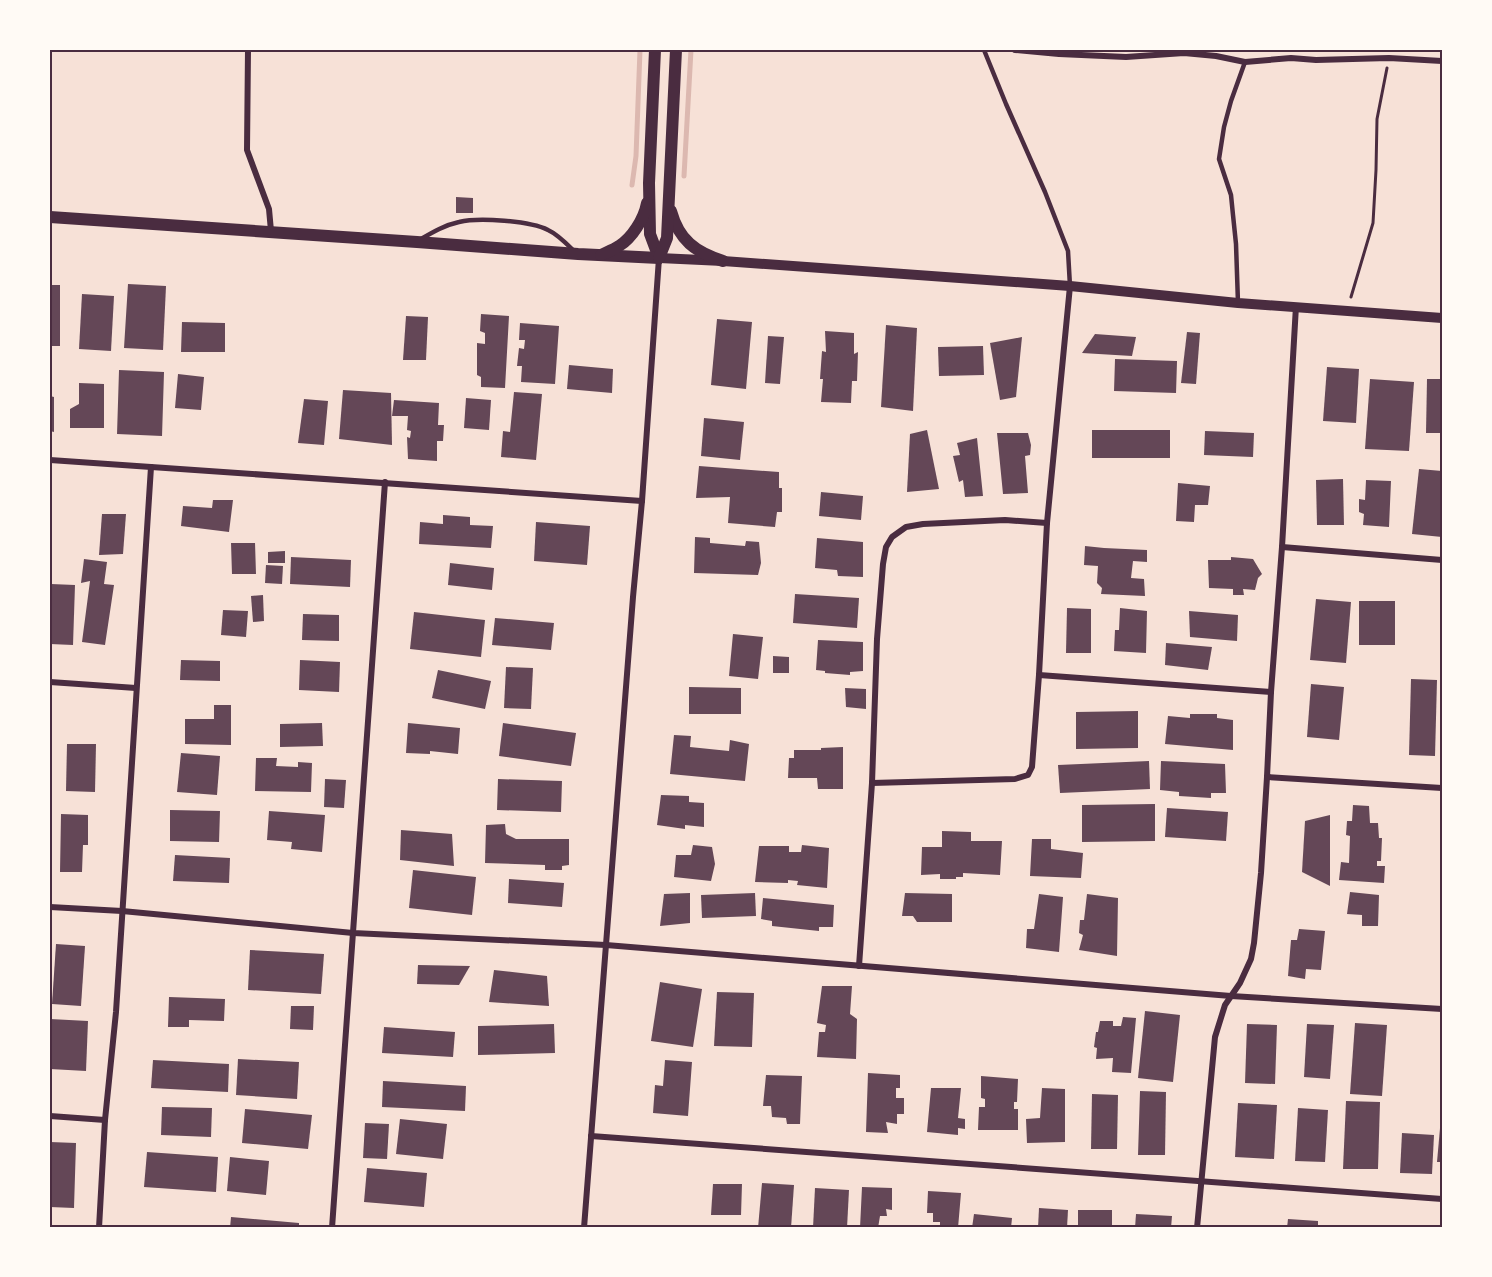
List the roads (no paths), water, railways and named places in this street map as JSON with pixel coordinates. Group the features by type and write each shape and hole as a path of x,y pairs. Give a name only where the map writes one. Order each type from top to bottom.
{"main road":[{"path":"655,50 649,183 650,234 659,258"},
{"path":"659,258 667,238 676,50"},
{"path":"600,256 621,245 637,228 646,207 649,183"},
{"path":"669,204 674,221 682,235 693,247 707,256 723,261"},
{"path":"50,217 600,256 659,258"}],"street":[{"path":"248,50 247,150 269,209 271,231"},
{"path":"1015,50 1126,57 1184,51 1245,62 1291,58 1316,60 1389,58 1443,61"},
{"path":"584,1227 642,501 659,258 1070,286 1238,303 1443,318"},
{"path":"872,783 1015,779 1028,775 1032,767 1047,523 1070,286"},
{"path":"1197,1227 1215,1037 1225,1005 1251,958 1261,873 1296,306"},
{"path":"50,460 642,501"},
{"path":"99,1227 105,1120 116,1012 151,467"},
{"path":"332,1227 385,482"},
{"path":"859,966 872,783 877,639 886,547 892,537 906,527 923,524 1005,520 1047,523"},
{"path":"1282,547 1443,560"},
{"path":"1039,675 1271,692"},
{"path":"50,682 136,688"},
{"path":"1267,777 1443,788"},
{"path":"50,907 122,911 352,933 606,945 1231,996 1443,1009"},
{"path":"50,1116 105,1120"},
{"path":"591,1136 1443,1199"}],"lane":[{"path":"984,50 1068,251 1070,286"},
{"path":"1238,303 1236,244 1231,195 1219,159 1231,100 1245,62"},
{"path":"417,242 443,227 462,221 488,220 531,224 549,230 578,254"}],"waterway":[{"path":"632,185 636,156 640,50"},
{"path":"684,176 691,50"}]}
